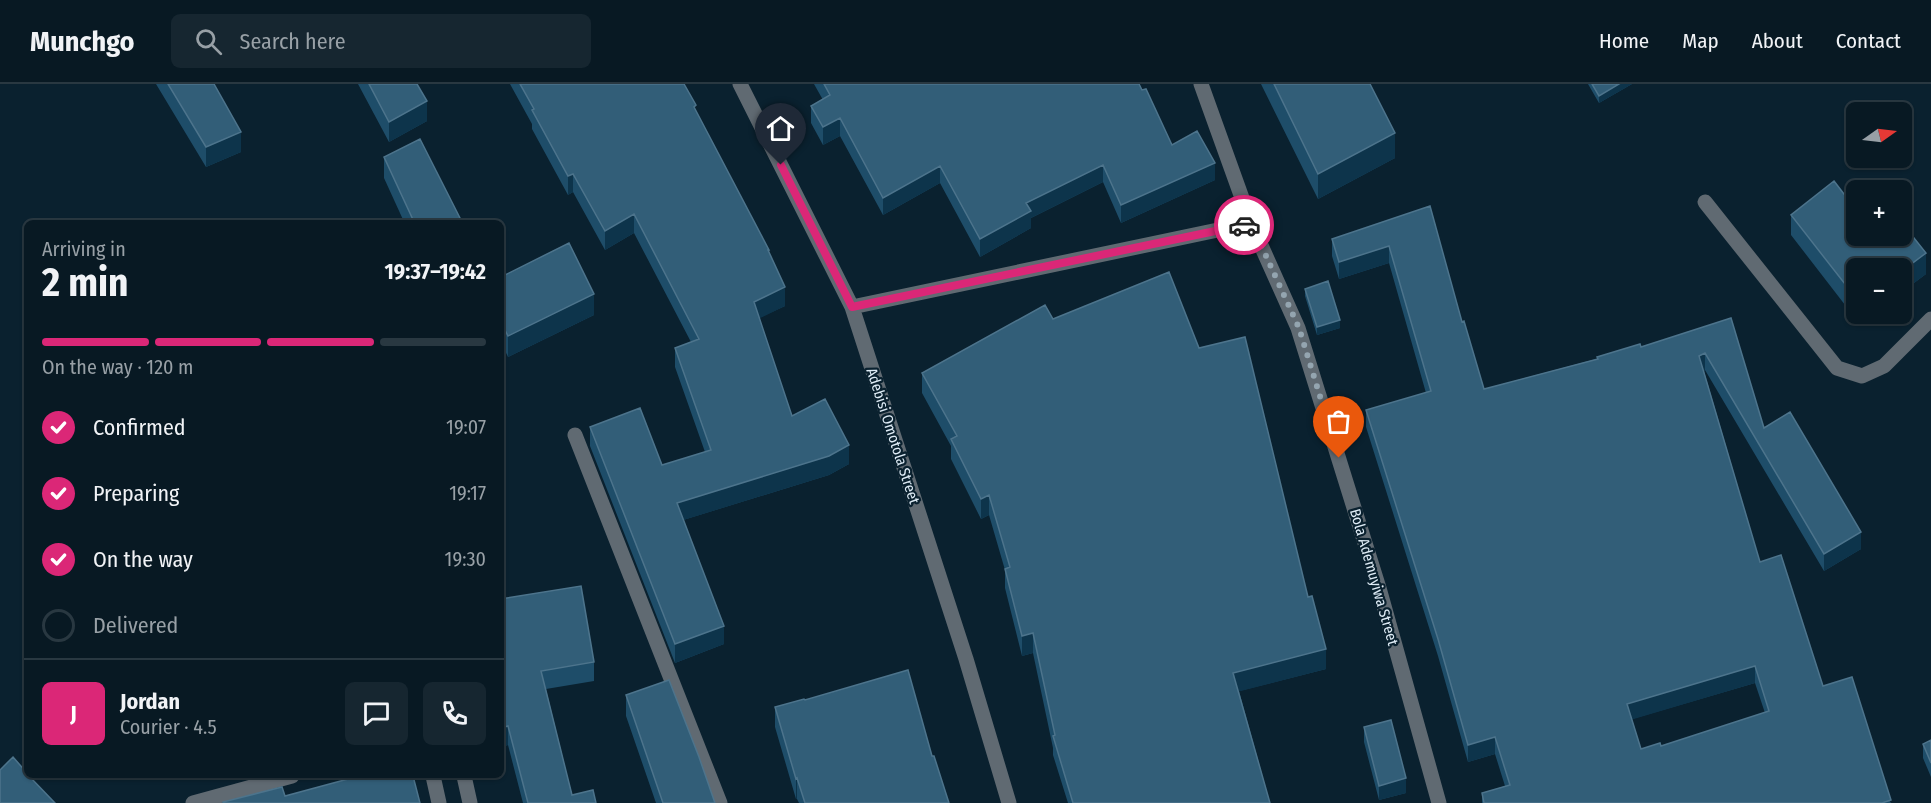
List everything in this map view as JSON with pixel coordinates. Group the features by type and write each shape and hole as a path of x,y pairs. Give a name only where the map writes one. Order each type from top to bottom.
{"street":[{"name":"Adebisi Omotola Street","path":"740,84 852,307 966,659 1009,803"},
{"name":"Bola Ademuyiwa Street","path":"1201,84 1251,223 1299,328 1379,588 1439,803"},
{"path":"1705,202 1837,368 1862,376 1884,366 1931,320"},
{"path":"852,307 1251,223"},
{"path":"575,435 720,803"},
{"path":"193,803 285,778"},
{"path":"433,778 439,803"},
{"path":"464,778 470,803"}],"building":[{"path":"168,84 214,84 241,132 206,147"},
{"path":"369,84 417,84 427,101 389,122"},
{"path":"520,84 684,84 769,250 785,287 754,302 792,416 825,399 849,445 829,456 677,503 724,626 675,644 590,427 640,408 662,465 711,450 675,348 699,339 634,214 605,231 573,174 568,176"},
{"path":"824,84 1139,84 1142,90 1146,89 1172,145 1197,131 1215,163 1121,205 1103,165 1026,203 1031,211 980,239 940,166 883,198 840,118 823,127 811,106 830,95"},
{"path":"1274,84 1370,84 1395,133 1318,174"},
{"path":"1592,84 1619,84 1599,96"},
{"path":"420,139 461,220 413,220 384,157"},
{"path":"1834,181 1846,197 1846,246 1912,246 1912,236 1926,253 1912,264 1912,258 1846,258 1846,285 1791,215"},
{"path":"1430,206 1462,322 1464,321 1484,389 1598,359 1597,357 1640,344 1641,347 1731,318 1764,428 1790,412 1861,532 1824,554 1705,353 1699,356 1760,562 1781,555 1823,686 1852,677 1891,800 1882,803 1484,803 1482,793 1510,785 1495,737 1468,745 1438,639 1366,410 1431,391 1389,246 1339,262 1332,239","holes":["1755,666 1769,711 1661,746 1660,743 1641,749 1627,704"]},
{"path":"569,243 594,294 508,336 504,328 504,276"},
{"path":"1169,272 1199,348 1245,337 1308,597 1312,596 1326,649 1233,673 1270,803 1073,803 1053,736 1055,735 1033,633 1022,636 1005,569 1010,567 989,495 981,499 951,439 957,436 922,373 1045,305 1053,319"},
{"path":"1328,281 1340,320 1317,327 1305,289"},
{"path":"581,586 594,662 541,671 572,795 593,790 596,803 528,803 508,726 504,727 504,599"},
{"path":"908,670 932,756 934,756 949,803 805,803 775,707"},
{"path":"669,680 715,803 663,803 626,695"},
{"path":"1391,720 1406,778 1379,786 1364,727"},
{"path":"1931,740 1931,763 1923,744"},
{"path":"13,757 24,770 24,778 31,778 55,803 0,803 0,770"},
{"path":"352,778 414,778 420,803 223,803 282,787 285,796"}],"way so far":[{"path":"1244,225 1251,223 1299,328 1339,458"}],"route":[{"path":"781,165 852,307 1244,225"}]}
